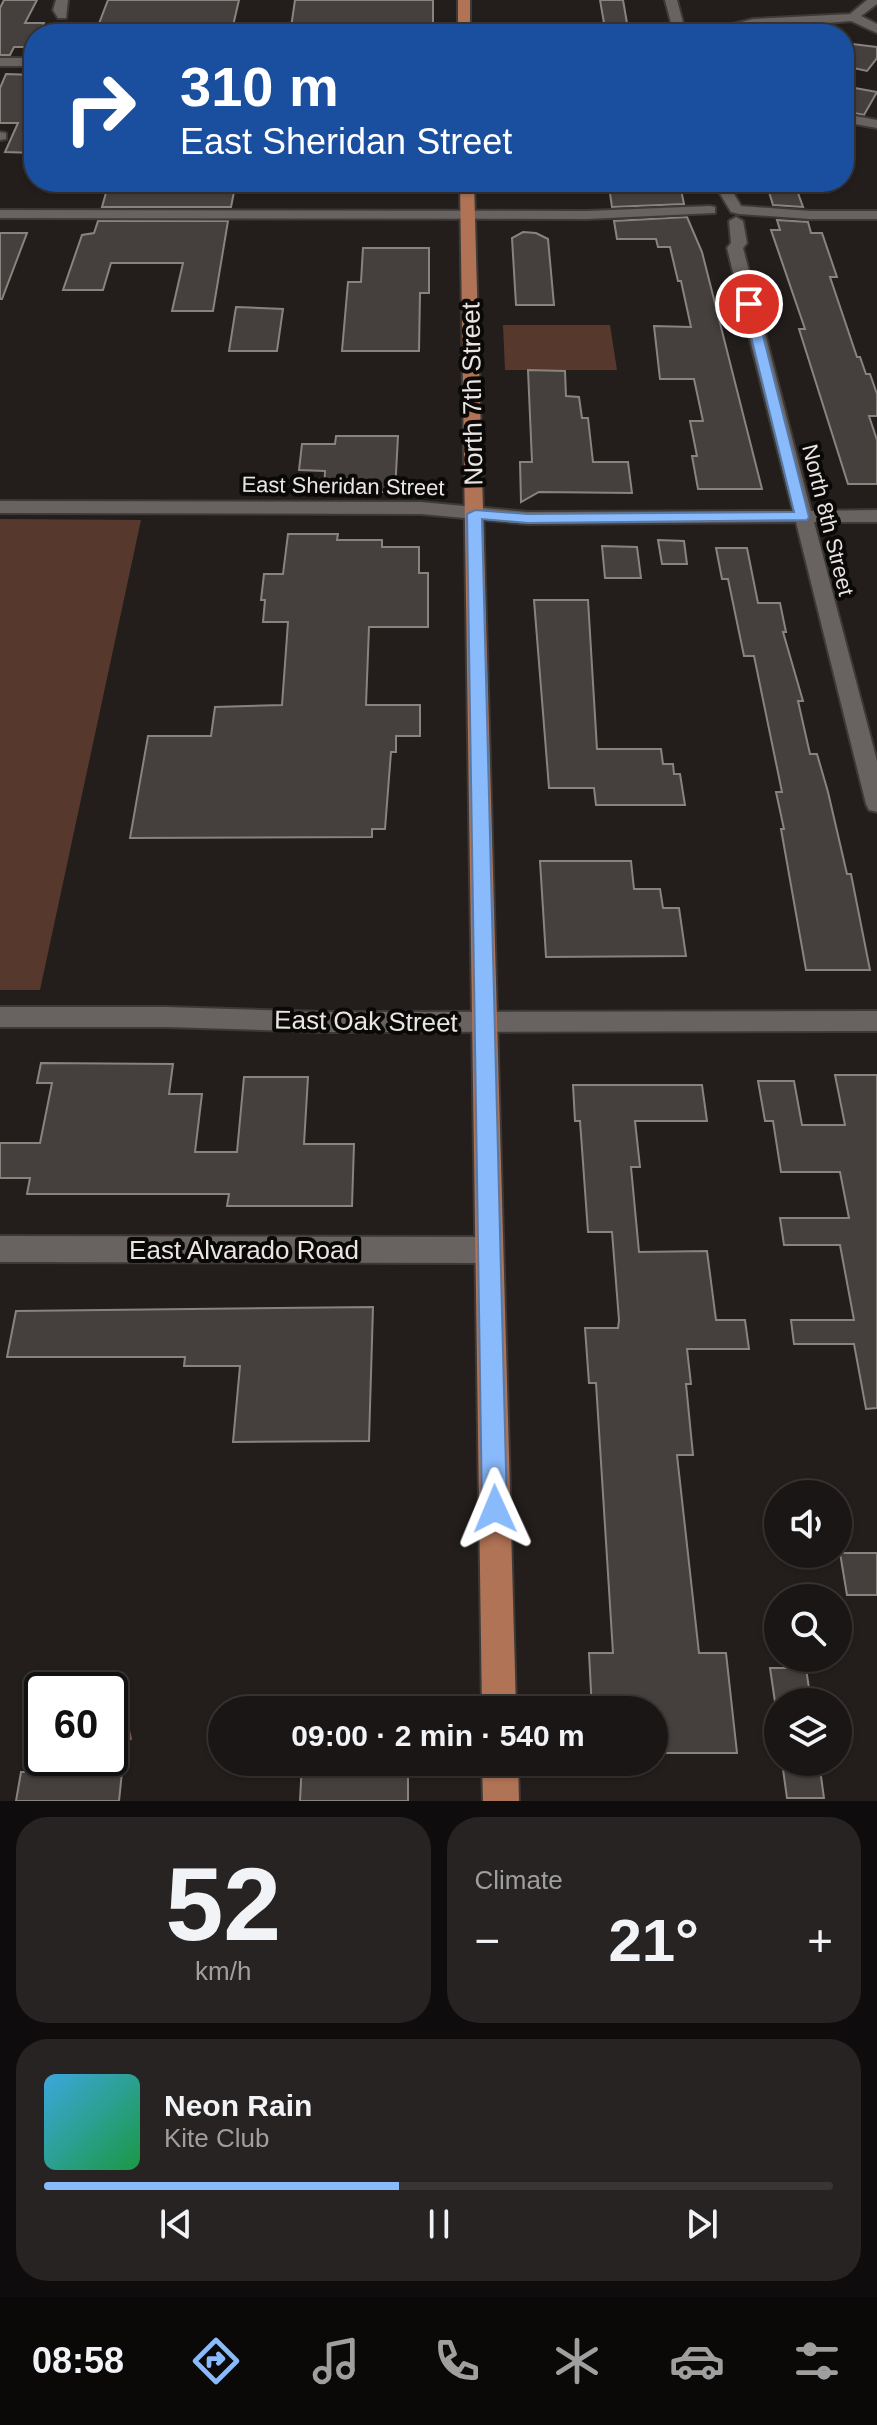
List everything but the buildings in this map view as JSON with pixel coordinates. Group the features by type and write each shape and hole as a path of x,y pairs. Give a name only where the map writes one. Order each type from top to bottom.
{"main road":[{"path":"464,0 464,24"},
{"name":"North 7th Street","path":"467,192 499,1696"},
{"path":"500,1776 501,1801"}],"street":[{"path":"62,0 59,9 62,15"},
{"path":"671,0 677,24"},
{"path":"853,17 875,0"},
{"path":"748,24 853,17 877,29"},
{"path":"0,62 24,62"},
{"path":"854,120 877,124"},
{"path":"713,192 715,215"},
{"path":"723,192 737,215"},
{"path":"0,214 877,215"},
{"name":"North 8th Street","path":"715,215 728,243 735,248 877,804"},
{"name":"North 8th Street","path":"735,248 739,243 737,215"},
{"name":"East Sheridan Street","path":"0,507 421,508 528,518 877,516"},
{"name":"East Oak Street","path":"0,1017 485,1022 877,1021"},
{"name":"East Alvarado Road","path":"0,1249 489,1250"}],"shaded area":[{"path":"503,325 610,325 617,370 505,370"},
{"path":"0,519 141,520 40,990 0,990"}],"route":[{"path":"495,1509 475,514 528,518 802,517 749,304"}]}
